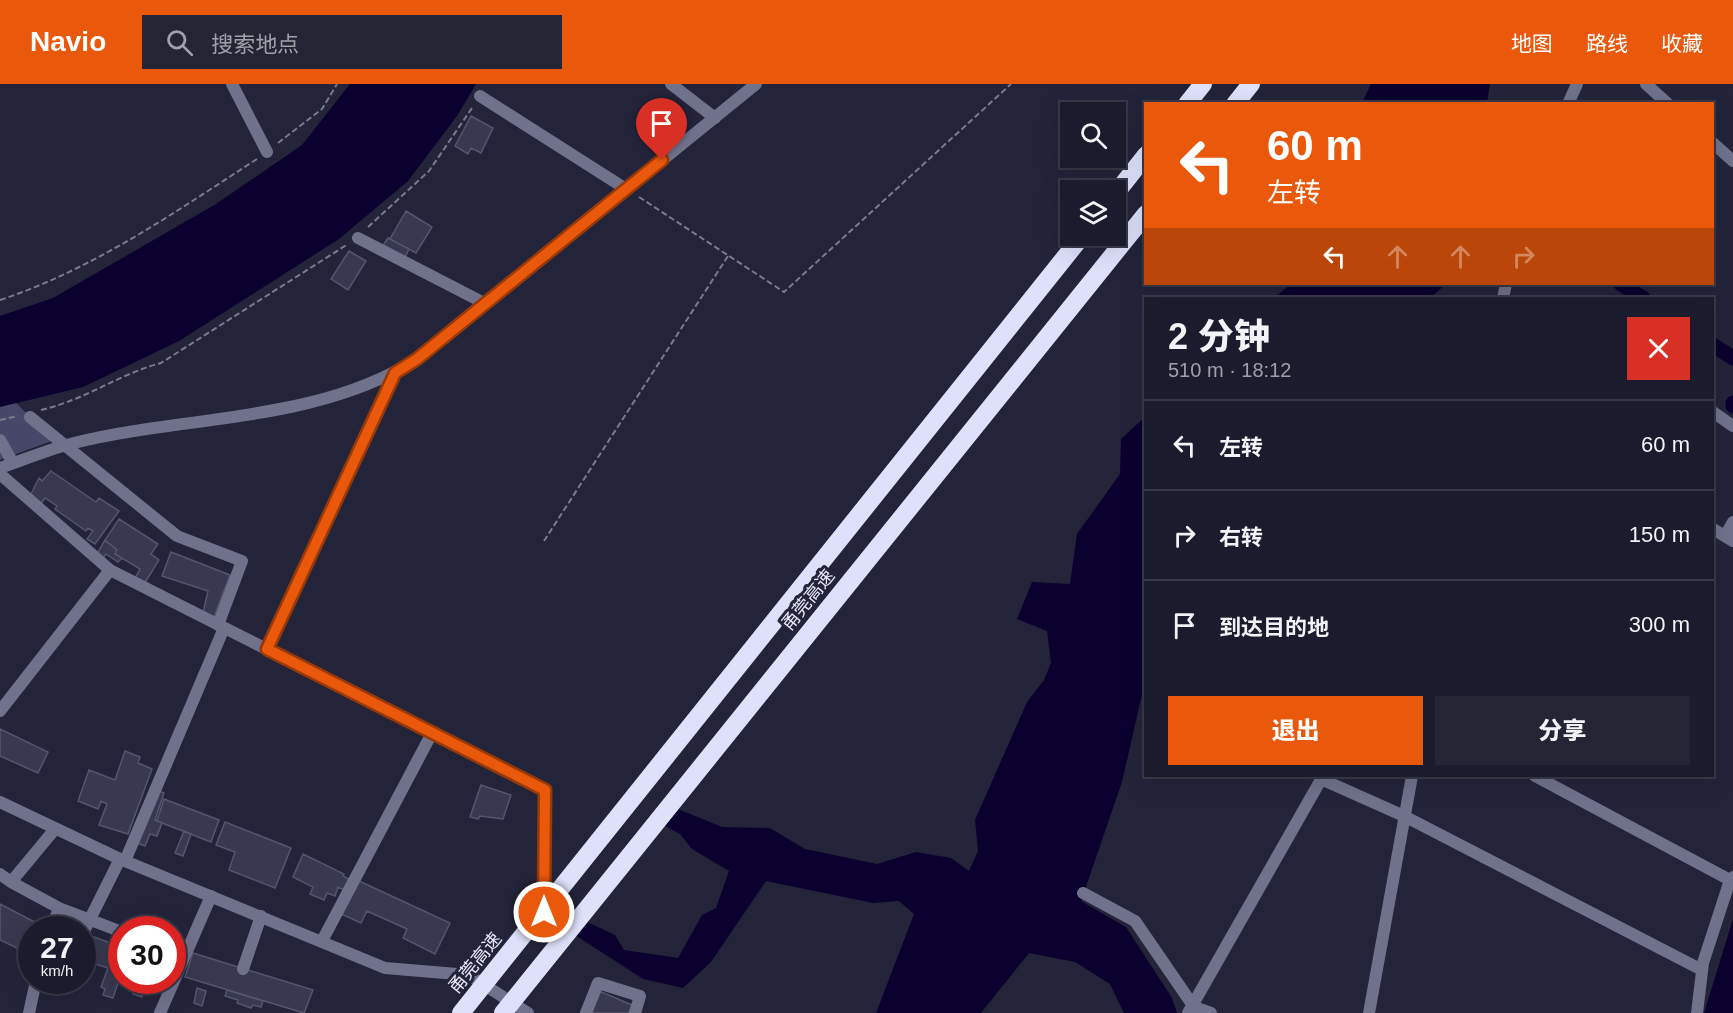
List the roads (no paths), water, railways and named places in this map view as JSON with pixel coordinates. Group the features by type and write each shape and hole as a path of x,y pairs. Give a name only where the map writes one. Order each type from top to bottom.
{"highway":[{"path":"1190,102 1203,84"},
{"path":"1237,102 1251,84"},
{"path":"1126,180 1144,158"},
{"name":"甬莞高速","path":"503,1013 1144,216"},
{"name":"甬莞高速","path":"461,1013 1074,246"}],"street":[{"path":"232,84 267,152"},
{"path":"671,84 715,118"},
{"path":"0,468 66,446 311,402 395,373 417,359 486,304 756,84"},
{"path":"1569,102 1577,84"},
{"path":"1646,84 1666,102"},
{"path":"480,96 626,189"},
{"path":"1714,144 1733,161"},
{"path":"358,238 486,304"},
{"path":"267,649 395,373"},
{"path":"1714,413 1733,426"},
{"path":"28,414 177,536 242,561 221,626 123,860 92,916"},
{"path":"0,440 14,463"},
{"path":"0,474 110,570 545,790 544,912"},
{"path":"1714,530 1729,538 1733,522"},
{"path":"0,711 110,570"},
{"path":"322,941 432,733"},
{"path":"1192,1011 1322,777 1404,816 1702,970"},
{"path":"1369,1013 1412,777"},
{"path":"1537,777 1731,878 1702,970 1697,1013"},
{"path":"0,802 123,860 385,968 469,975 528,1013"},
{"path":"11,882 55,829"},
{"path":"0,874 59,908 80,916"},
{"path":"1083,893 1135,921 1192,1011"},
{"path":"186,941 211,896"},
{"path":"56,916 59,908"},
{"path":"243,969 261,916"},
{"path":"586,1013 598,983 640,996 634,1013"},
{"path":"28,1013 33,994"},
{"path":"160,1013 166,994"},
{"path":"1192,1011 1211,1013"}],"waterway":[{"path":"1623,285 1641,297"},
{"path":"1714,346 1733,358"}]}
